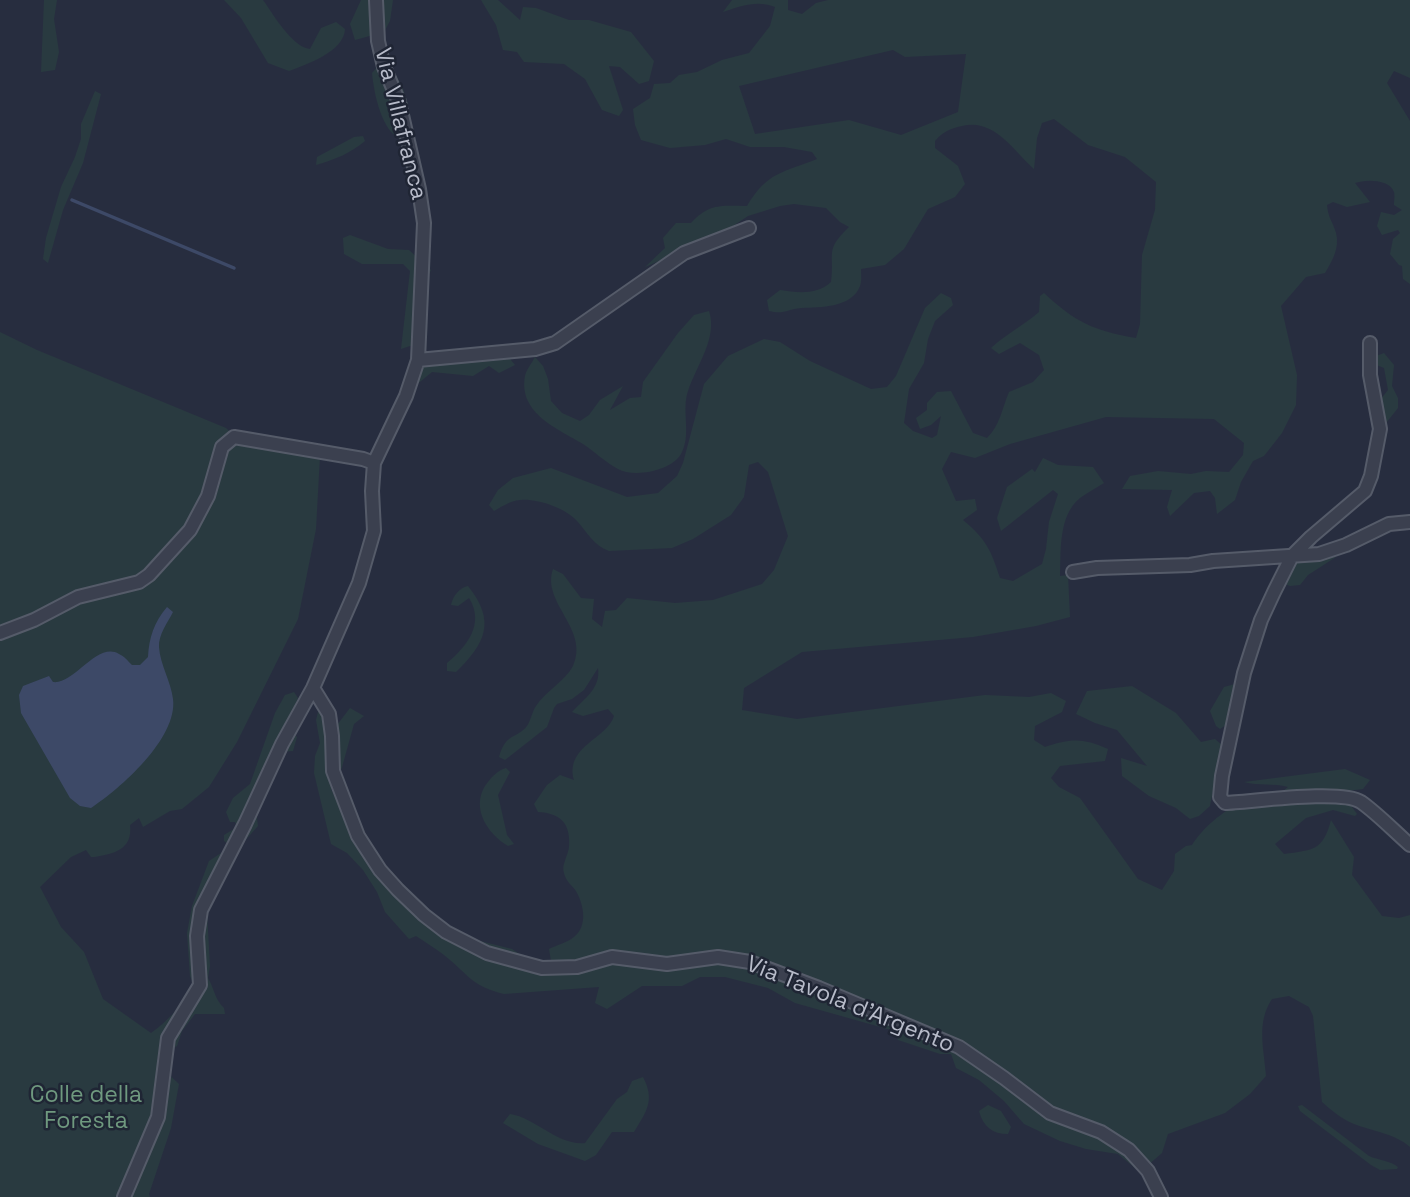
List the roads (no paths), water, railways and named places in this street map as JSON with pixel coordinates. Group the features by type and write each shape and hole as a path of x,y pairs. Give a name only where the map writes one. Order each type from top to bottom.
{"street":[{"name":"Via Villafranca","path":"124,1197 158,1117 168,1038 200,985 197,936 201,910 282,744 313,688 359,583 374,531 374,463 407,396 418,360 424,223 399,102 384,67 378,41 376,0"},
{"path":"418,360 525,351 555,342 684,253 749,228"},
{"path":"1370,343 1370,375 1380,429 1371,476 1365,491 1292,556 1261,620 1244,673 1220,797 1225,803 1300,797 1359,800 1410,845"},
{"path":"0,633 34,620 78,597 139,582 149,575 190,530 208,496 222,447 234,437 374,463"},
{"path":"1073,572 1097,568 1190,565 1319,554 1346,545 1389,524 1410,522"},
{"name":"Via Tavola d'Argento","path":"313,688 329,714 332,771 358,836 380,870 398,890 446,932 487,953 542,968 577,967 612,957 667,964 718,957 762,966 959,1047 1050,1113 1101,1132 1129,1150 1148,1171 1161,1197"}],"water":[{"path":"167,607 173,612 159,642 161,660 173,699 172,714 166,730 145,761 117,788 91,808 80,806 70,798 21,713 19,695 23,686 49,676 53,682 69,677 102,653 119,654 132,665 140,665 148,657 153,630"}],"waterway":[{"path":"72,200 234,268"}],"park label":[{"name":"Colle della Foresta","path":"86,1109"}]}
